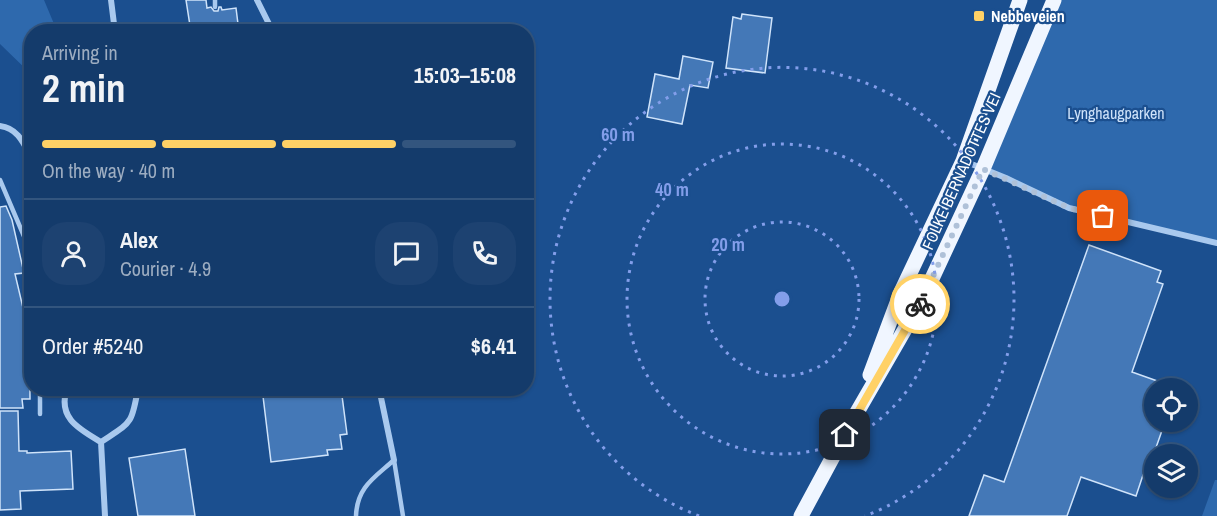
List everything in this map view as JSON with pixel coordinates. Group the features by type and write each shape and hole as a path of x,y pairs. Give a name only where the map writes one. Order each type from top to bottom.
{"main road":[{"name":"FOLKE BERNADOTTES VEI","path":"856,414 901,292 963,161 1020,0"},
{"name":"FOLKE BERNADOTTES VEI","path":"801,516 856,414 923,298 983,169 1054,0"}],"street":[{"path":"111,0 113,24"},
{"path":"256,0 269,24"},
{"path":"0,126 12,129 24,142"},
{"path":"963,161 1069,208 1217,243"},
{"path":"64,396 65,410 70,420 84,433 101,442"},
{"path":"101,442 125,426 134,416 137,396"},
{"path":"381,396 394,460"},
{"path":"101,442 105,516"}],"lane":[{"path":"215,0 215,7"},
{"path":"0,180 24,236"},
{"path":"40,396 40,414"},
{"path":"357,516 357,503 362,489 394,460"},
{"path":"394,460 404,516"}],"green space":[{"path":"0,0 44,0 54,24 24,24 24,67 0,44"},
{"name":"Lynghaugparken","path":"1056,0 1217,0 1217,243 1069,208 983,169"},
{"path":"1215,480 1217,480 1217,516 1202,516"}],"building":[{"path":"186,0 206,0 207,8 211,7 214,11 218,11 219,7 222,10 236,8 238,24 190,24"},
{"path":"742,14 772,18 765,73 726,68 733,17 741,19"},
{"path":"683,56 713,62 708,88 690,85 682,124 647,117 655,74 679,79"},
{"path":"6,206 12,220 24,273 15,274 24,312 24,396 30,396 30,399 22,399 23,408 0,408 0,207"},
{"path":"1089,245 1161,271 1157,282 1163,284 1132,372 1149,378 1144,378 1144,432 1161,432 1157,444 1144,444 1144,475 1136,496 1081,477 1067,516 969,516 984,475 1004,482"},
{"path":"263,396 342,396 347,434 340,435 342,449 327,450 328,455 271,462"},
{"path":"0,411 18,411 19,451 27,451 27,453 71,451 73,489 20,491 21,509 0,510"},
{"path":"185,449 195,516 138,516 129,458"}],"way so far":[{"path":"920,304 983,169 1069,208 1103,216"}],"place":[{"name":"Nebbeveien","path":"979,16"}],"route":[{"path":"845,435 920,304"}]}
